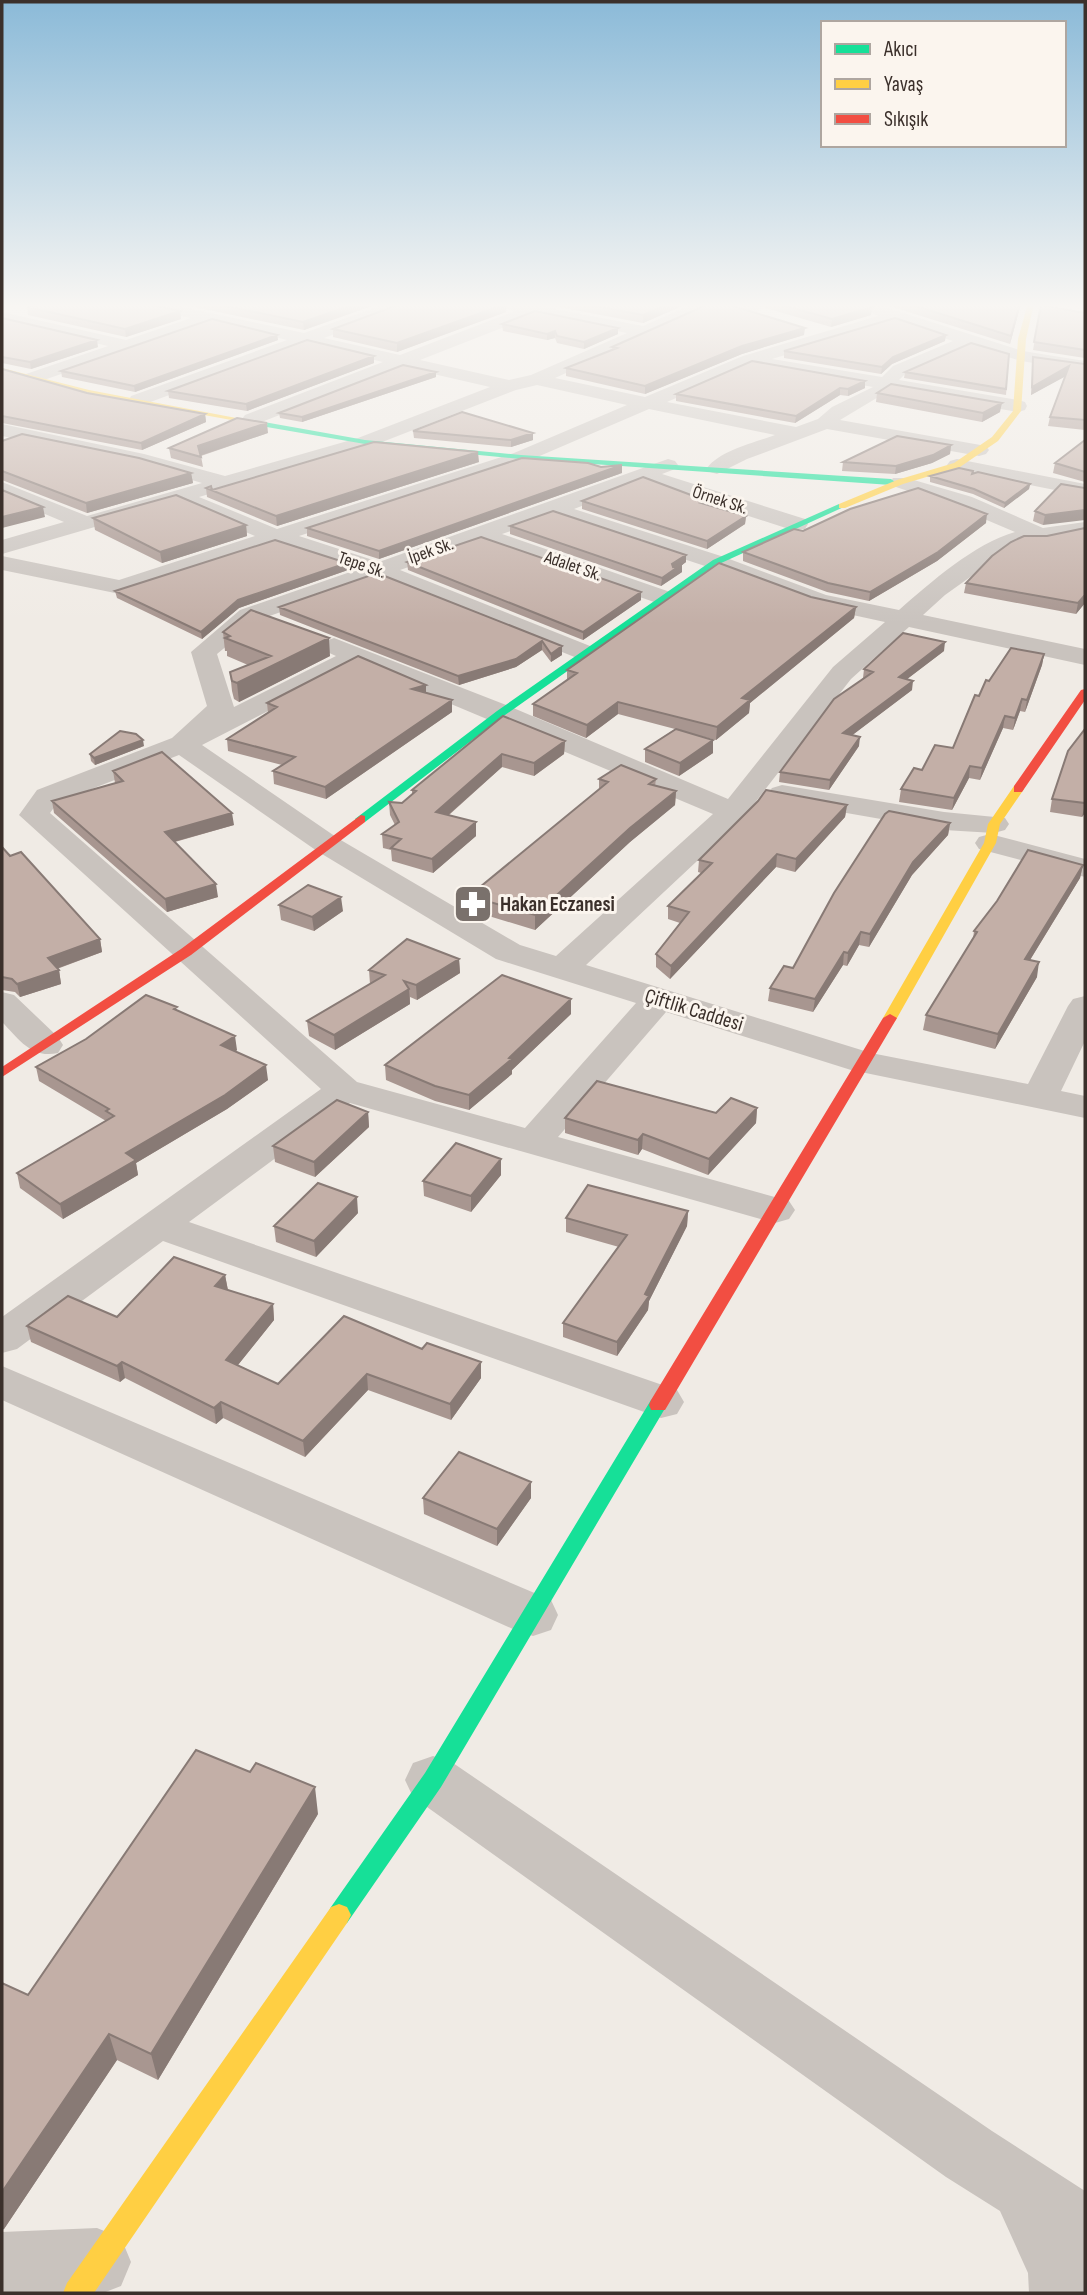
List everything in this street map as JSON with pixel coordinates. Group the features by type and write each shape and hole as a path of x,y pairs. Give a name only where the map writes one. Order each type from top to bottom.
{"street":[{"path":"199,410 365,442 521,457 900,482 964,502 1038,535 1085,547"},
{"path":"204,433 267,410"},
{"path":"2,547 365,442 447,410"},
{"path":"2,563 120,587 521,457 628,410"},
{"path":"680,410 795,433"},
{"path":"717,468 740,455 825,422 841,410"},
{"path":"2,1073 186,952 501,713 716,562 797,524 900,482 957,465 995,439 1017,410"},
{"path":"825,422 979,450"},
{"path":"2,430 144,460 223,482"},
{"path":"2,442 27,435"},
{"path":"144,460 168,449"},
{"path":"957,465 1085,490"},
{"name":"İpek Sk.","path":"183,744 221,708 204,652 250,615 668,466"},
{"name":"Örnek Sk.","path":"643,475 797,524"},
{"path":"2,488 83,522"},
{"name":"Tepe Sk.","path":"176,495 275,536 377,569 586,653"},
{"path":"553,509 716,562 820,601 1085,657"},
{"path":"562,969 733,812 842,673 937,590 1000,545 1038,535 1085,529"},
{"name":"Adalet Sk.","path":"480,534 665,598"},
{"path":"250,615 501,713 733,812"},
{"path":"358,655 183,744 47,796 34,815 344,1090 775,1210"},
{"path":"2,2266 87,2278 433,1780 864,1062 992,834 1085,692"},
{"name":"Çiftlik Caddesi","path":"183,744 328,845 508,952 864,1062 1085,1107"},
{"path":"751,789 944,821 992,834 1085,868"},
{"path":"533,1143 658,999"},
{"path":"2,1002 45,1045"},
{"path":"1039,1098 1085,1006"},
{"path":"2,1338 344,1090"},
{"path":"157,1225 661,1402"},
{"path":"2,1382 533,1615"},
{"path":"433,1780 969,2154 1085,2231"},
{"path":"1023,2188 1062,2271 1063,2293"}],"building":[{"path":"2,410 183,410 205,414 141,443 2,416"},
{"path":"286,410 323,410 302,417 279,413"},
{"path":"764,410 805,410 796,416"},
{"path":"1053,410 1085,410 1085,420 1050,417"},
{"path":"462,412 533,433 511,440 413,431"},
{"path":"237,418 267,423 198,446 201,457 169,448"},
{"path":"22,434 139,458 191,473 86,503 2,471 2,441"},
{"path":"897,436 951,445 933,455 896,466 843,462"},
{"path":"1085,440 1085,472 1055,463"},
{"path":"374,442 478,452 276,516 206,488 211,486 212,490"},
{"path":"522,458 588,463 601,467 622,465 379,551 307,528"},
{"path":"959,468 973,471 972,474 978,472 1030,484 1005,503 974,489 930,476"},
{"path":"643,477 707,501 701,503 746,516 707,541 582,501"},
{"path":"1061,484 1085,488 1085,510 1045,515 1035,511"},
{"path":"918,488 987,514 938,552 870,592 828,583 743,552 794,529 803,531 850,509"},
{"path":"2,490 43,507 2,517"},
{"path":"176,495 246,525 160,552 93,518"},
{"path":"553,511 686,555 672,564 673,567 682,564 662,578 510,526"},
{"path":"1085,528 1085,595 1078,603 966,583 992,556 1011,542 1024,536 1047,536"},
{"path":"481,537 641,592 583,632 407,562"},
{"path":"275,540 347,563 238,600 201,632 115,591"},
{"path":"719,563 811,597 856,607 742,698 750,700 717,727 618,702 587,725 533,704 577,673 567,670"},
{"path":"377,573 562,646 551,654 542,641 516,659 458,676 279,607"},
{"path":"251,610 329,638 237,683 232,681 230,672 271,656 225,638 230,636 223,632"},
{"path":"903,633 945,642 899,677 913,681 843,733 860,737 830,780 780,772 834,699 873,672 864,669"},
{"path":"1011,648 1044,654 1027,700 1022,699 1015,718 1005,716 982,768 970,766 954,798 901,789 914,768 922,770 935,745 953,748 975,695 979,696 986,680 989,681"},
{"path":"358,656 426,685 412,689 452,700 325,787 273,771 295,757 227,739 277,707 267,703"},
{"path":"503,716 565,741 534,763 502,754 436,812 476,822 432,859 391,848 401,839 382,834 399,822 389,802 402,803 416,791 412,790"},
{"path":"676,729 713,740 680,763 645,749"},
{"path":"1085,729 1085,803 1052,799 1068,751"},
{"path":"120,731 136,734 143,740 94,758 90,754"},
{"path":"162,752 232,813 165,832 216,884 165,899 52,801 123,781 113,771"},
{"path":"621,765 656,779 649,784 676,791 630,828 535,915 469,896 608,782 599,779"},
{"path":"766,790 847,805 796,859 777,854 671,966 656,954 689,912 668,906 712,863 699,860"},
{"path":"889,811 950,823 913,862 870,934 861,932 848,953 844,952 815,999 770,988 784,966 793,968 834,893"},
{"path":"2,847 10,856 21,852 100,939 48,958 59,970 17,984 12,979 2,977"},
{"path":"1028,850 1083,865 1025,959 1039,962 998,1034 926,1015 977,932 974,931 997,901"},
{"path":"308,885 341,897 312,917 279,905"},
{"path":"407,939 459,959 416,985 404,981 409,989 334,1035 307,1021 385,975 369,970"},
{"path":"502,975 571,999 509,1058 512,1059 469,1095 435,1086 385,1065"},
{"path":"146,995 235,1036 221,1045 266,1065 225,1095 126,1153 136,1160 60,1204 17,1173 114,1116 106,1111 109,1109 36,1067 86,1039"},
{"path":"597,1081 716,1113 731,1098 757,1108 709,1159 643,1134 638,1140 565,1118"},
{"path":"337,1100 368,1112 314,1162 273,1146"},
{"path":"456,1143 501,1159 471,1196 423,1181"},
{"path":"318,1183 357,1197 314,1241 274,1226"},
{"path":"588,1185 688,1211 645,1294 649,1296 617,1342 563,1323 627,1235 566,1218"},
{"path":"174,1257 225,1275 215,1286 273,1304 226,1360 278,1384 344,1316 422,1349 427,1343 481,1362 450,1404 367,1374 303,1441 221,1402 214,1408 122,1362 117,1366 27,1326 68,1296 117,1317"},
{"path":"459,1452 531,1482 497,1529 423,1498"},
{"path":"196,1750 250,1772 256,1763 315,1787 151,2054 109,2034 2,2192 2,1983 28,1995"}],"traffic: fast":[{"path":"264,424 365,442 521,457 891,482"},
{"path":"361,819 501,713 716,562 842,506"},
{"path":"339,1915 433,1780 658,1405"}],"traffic: slow":[{"path":"188,410 264,424"},
{"path":"842,506 900,482 957,465 995,439 1017,410"},
{"path":"890,1018 990,843 994,824 1018,789"},
{"path":"77,2293 339,1915"}],"traffic: jam":[{"path":"1018,789 1085,692"},
{"path":"2,1073 186,952 361,819"},
{"path":"658,1405 890,1018"}],"place":[{"name":"Hakan Eczanesi","path":"473,904"}]}
